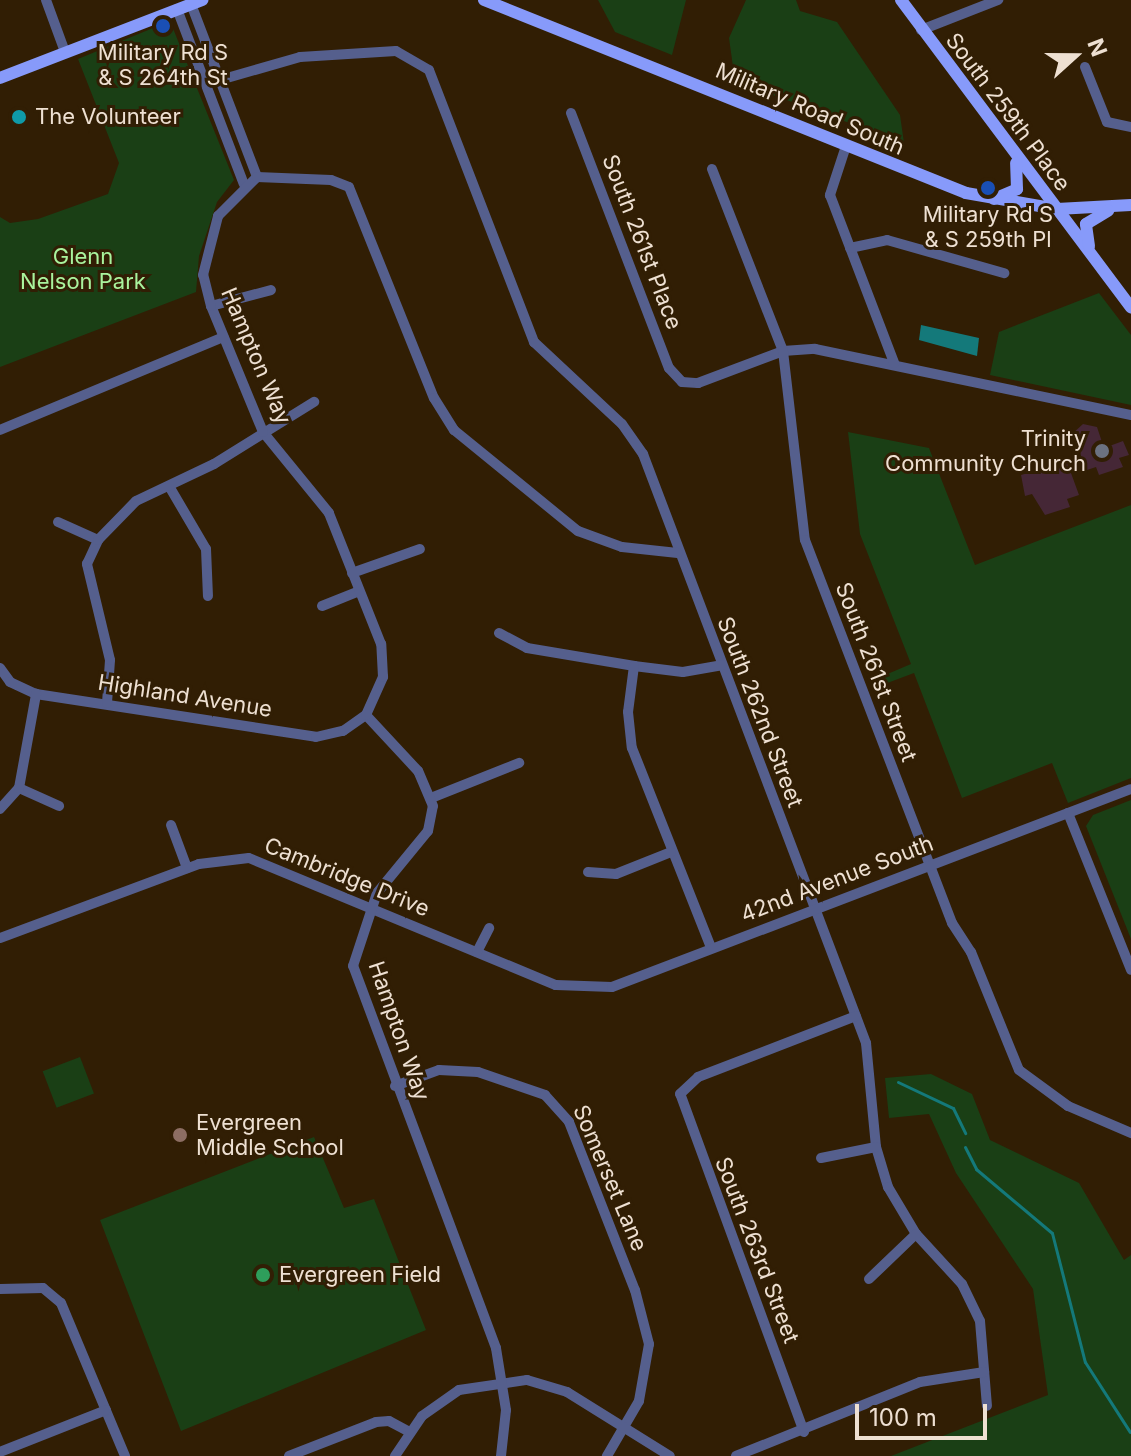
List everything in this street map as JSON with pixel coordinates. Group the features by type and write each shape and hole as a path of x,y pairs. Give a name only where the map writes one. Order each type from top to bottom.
{"main road":[{"name":"Military Road South","path":"484,0 846,146 991,200 1057,209 1125,206"},
{"name":"South 259th Place","path":"901,0 1131,307"},
{"path":"0,78 196,2"},
{"path":"991,200 1012,194 1021,179 1000,136"},
{"path":"1095,260 1086,224 1125,206"}],"street":[{"path":"46,0 65,52"},
{"path":"921,30 998,0"},
{"path":"196,2 222,85 257,177 341,182 354,193 434,398 454,430 578,531 622,547 678,553"},
{"path":"177,9 244,184"},
{"name":"South 262nd Street","path":"222,85 300,57 396,51 422,62 534,342 633,437 856,1016 871,1065 876,1147 888,1187 916,1234 975,1306 987,1406"},
{"path":"1085,67 1114,128 1131,127"},
{"path":"206,84 222,85"},
{"name":"South 261st Place","path":"571,113 669,368 682,382 698,383 783,351"},
{"path":"846,146 830,187 894,363"},
{"name":"South 261st Street","path":"712,169 783,351 805,540 929,865 1019,1070 1112,1129 1131,1133"},
{"name":"Hampton Way","path":"257,177 244,184 212,229 203,275 211,306 263,432 329,513 359,591 385,663 380,691 366,715"},
{"path":"850,248 887,240 1004,273"},
{"path":"211,306 271,290"},
{"path":"0,430 223,337"},
{"path":"783,351 841,352 1131,415"},
{"path":"107,703 110,660 87,564 98,540 121,511 314,402"},
{"path":"169,486 206,549 208,596"},
{"path":"58,522 98,540"},
{"path":"352,573 420,549"},
{"path":"322,606 359,591"},
{"path":"499,633 527,648 634,666 683,672 721,665"},
{"path":"634,666 628,712 632,748 711,948"},
{"name":"Highland Avenue","path":"0,669 36,694 316,737 343,731 366,715"},
{"path":"0,809 19,788 36,694"},
{"path":"366,715 418,771 431,798 519,763"},
{"path":"19,788 59,806"},
{"name":"42nd Avenue South","path":"556,985 612,987 1131,789"},
{"name":"Hampton Way","path":"431,798 428,831 396,866 372,905 354,950 353,973 496,1348 503,1381 501,1456"},
{"path":"1068,813 1131,970"},
{"path":"171,825 187,868"},
{"path":"588,872 616,874 671,852"},
{"name":"Cambridge Drive","path":"0,938 199,864 261,860 556,985"},
{"path":"477,952 489,928"},
{"name":"South 263rd Street","path":"804,1432 681,1106 687,1083 856,1016"},
{"name":"Somerset Lane","path":"395,1086 457,1069 528,1087 559,1105 647,1331 643,1390 624,1432 607,1456"},
{"path":"821,1158 876,1147"},
{"path":"869,1279 916,1234"},
{"path":"0,1289 43,1288 69,1314 125,1456"},
{"path":"736,1456 804,1432 920,1382 984,1372"},
{"path":"395,1456 408,1431 459,1390 503,1381 567,1392 624,1432 670,1456"},
{"path":"0,1450 106,1410"},
{"path":"289,1456 376,1422 389,1421 408,1431"}],"green space":[{"path":"598,0 686,0 672,55 615,32"},
{"path":"746,0 796,0 800,11 837,22 900,115 904,143 735,81 729,38"},
{"name":"Glenn Nelson Park","path":"170,21 234,180 217,202 199,256 196,292 0,367 0,217 10,223 38,219 108,194 119,163 78,59"},
{"path":"1099,293 1131,335 1131,405 990,375 999,332"},
{"path":"848,432 929,448 975,565 1131,505 1131,778 1068,803 1052,763 962,798 914,673 874,688 871,681 911,664 860,534"},
{"path":"1131,800 1131,939 1086,826 1093,815"},
{"path":"80,1057 94,1093 57,1108 43,1071"},
{"path":"931,1074 972,1094 990,1140 1079,1183 1124,1260 1131,1255 1131,1456 891,1456 1048,1395 1033,1289 956,1173 929,1114 889,1118 885,1078"},
{"name":"Evergreen Field","path":"314,1137 344,1208 374,1199 426,1330 181,1431 100,1220"}],"water":[{"path":"921,325 979,338 977,356 919,340"}],"building":[{"name":"Trinity Community Church","path":"1083,424 1097,427 1104,448 1123,441 1129,455 1119,458 1123,467 1099,475 1096,467 1087,470 1072,434"},
{"path":"1067,462 1079,495 1067,499 1070,507 1045,515 1032,494 1025,496 1021,475"}],"waterway":[{"path":"898,1082 953,1108 965,1133"},
{"path":"965,1147 976,1169 1052,1233 1085,1362 1130,1432"}],"place":[{"name":"Military Rd S & S 264th St","path":"163,26"},
{"name":"The Volunteer","path":"19,117"},
{"name":"Military Rd S & S 259th Pl","path":"988,188"},
{"name":"Trinity Community Church","path":"1102,451"},
{"name":"Evergreen Middle School","path":"180,1135"},
{"name":"Evergreen Field","path":"263,1275"}]}
